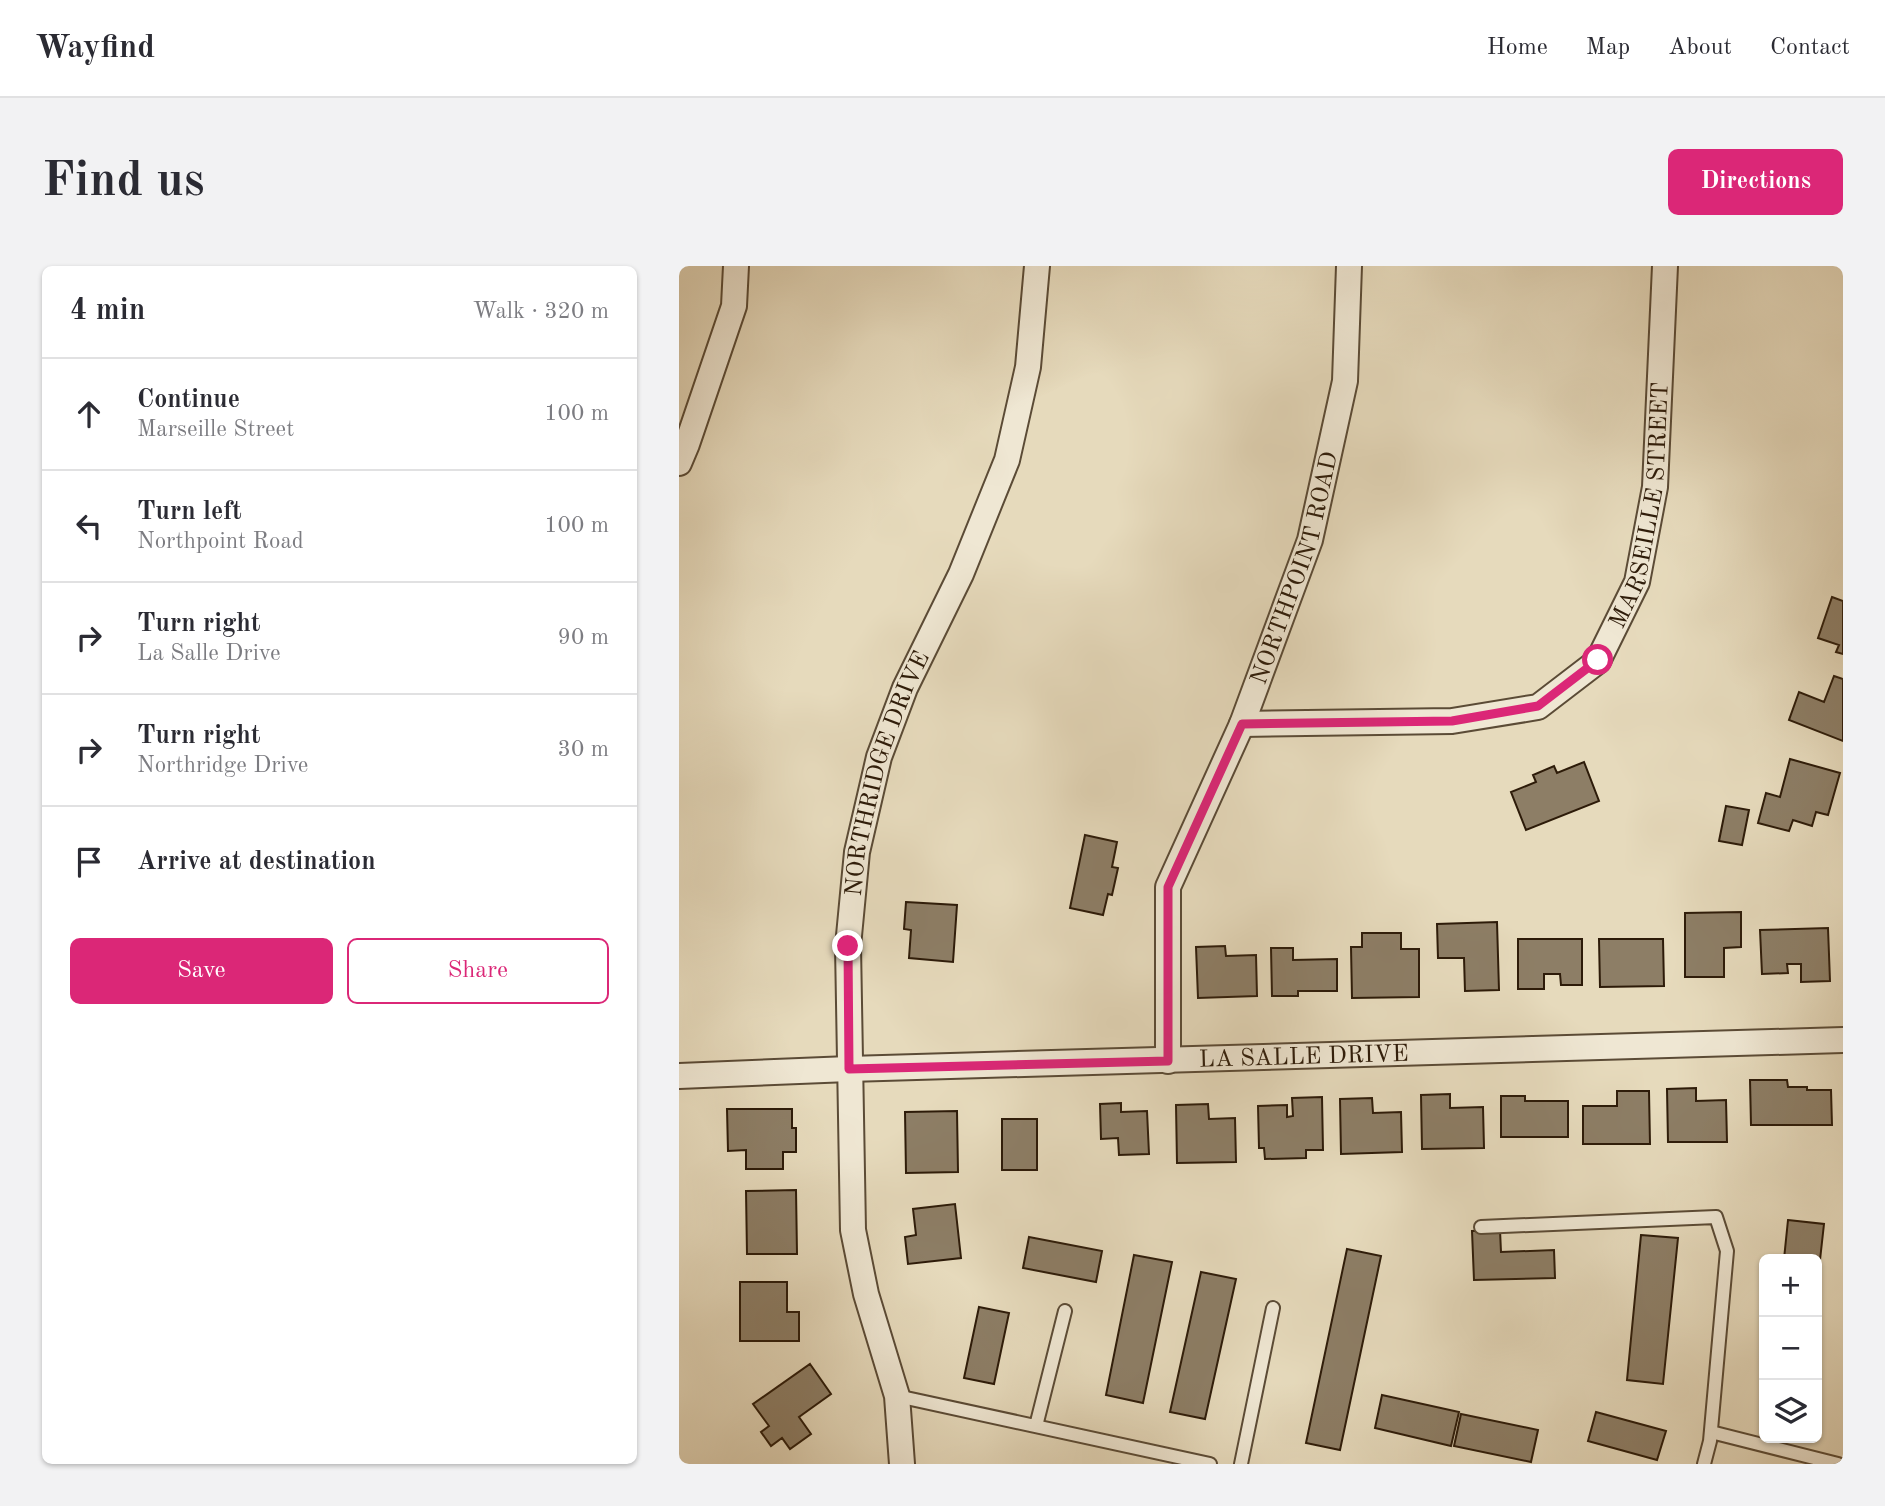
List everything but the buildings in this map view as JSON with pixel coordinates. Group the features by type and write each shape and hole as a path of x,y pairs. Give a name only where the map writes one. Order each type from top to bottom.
{"street":[{"path":"679,463 734,306 736,266"},
{"name":"NORTHRIDGE DRIVE","path":"902,1464 897,1396 866,1294 853,1230 848,946 857,852 879,757 905,688 961,574 1007,460 1028,367 1037,266"},
{"name":"NORTHPOINT ROAD","path":"1168,1061 1168,887 1242,724 1310,540 1345,381 1349,266"},
{"name":"MARSEILLE STREET","path":"1242,724 1452,721 1538,706 1598,660 1637,582 1655,487 1664,266"},
{"name":"LA SALLE DRIVE","path":"679,1076 1843,1040"}],"lane":[{"path":"1481,1227 1716,1217 1727,1251 1711,1432 1704,1464"},
{"path":"1241,1464 1273,1308"},
{"path":"1036,1426 1065,1311"},
{"path":"897,1396 1210,1464"},
{"path":"1711,1432 1839,1464"}],"route":[{"path":"848,946 849,1069 1168,1061 1168,887 1242,724 1452,721 1538,706 1598,660"}]}
